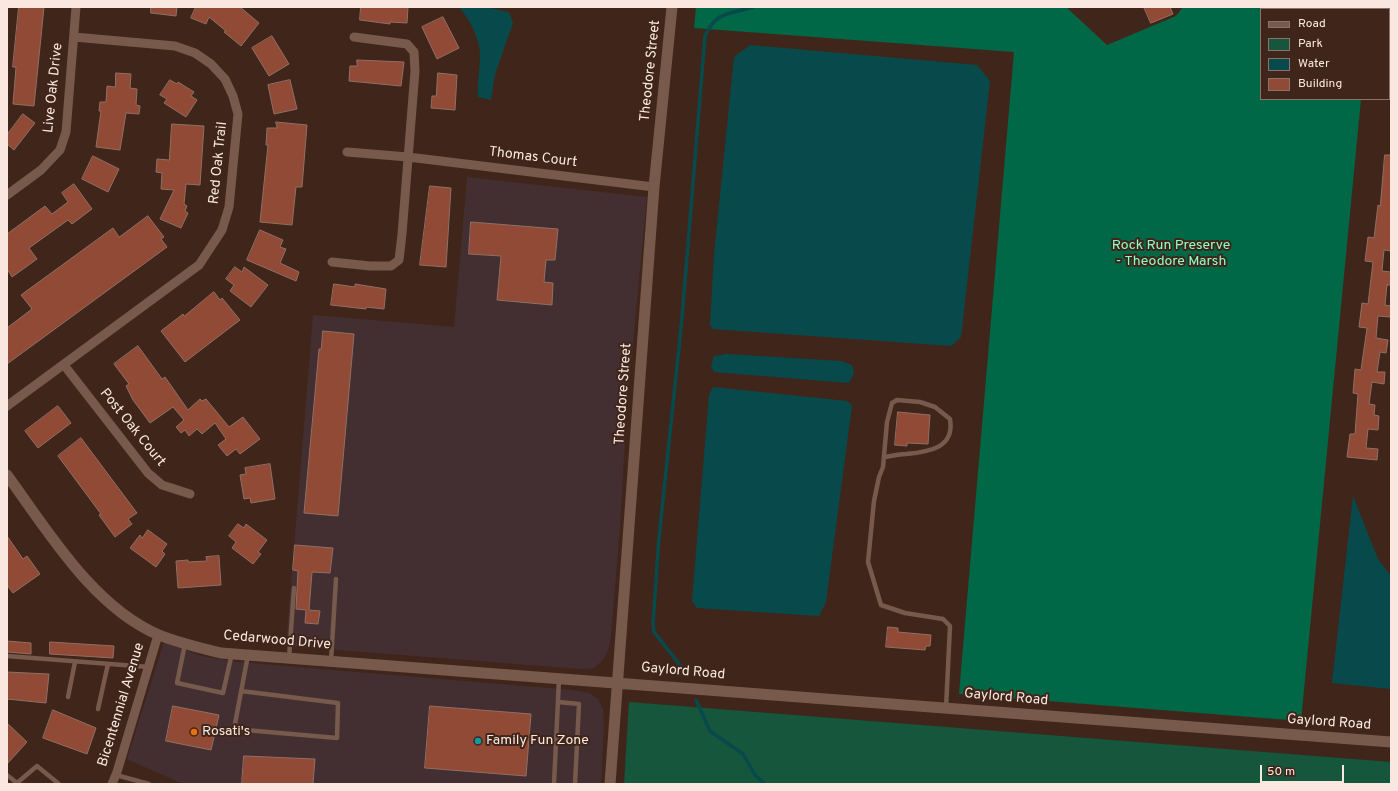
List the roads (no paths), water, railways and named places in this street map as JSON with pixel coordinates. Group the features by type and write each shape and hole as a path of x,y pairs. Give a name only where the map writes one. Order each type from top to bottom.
{"street":[{"name":"Live Oak Drive","path":"7,195 41,170 60,150 66,132 76,7"},
{"name":"Theodore Street","path":"610,784 654,187 672,7"},
{"name":"Red Oak Trail","path":"7,406 199,265 213,246 222,230 229,207 238,114 233,96 225,79 211,64 195,53 175,46 74,37"},
{"path":"332,262 370,266 391,266 399,260 415,71 414,52 407,44 354,37"},
{"name":"Thomas Court","path":"347,152 408,157 654,187"},
{"name":"Post Oak Court","path":"64,365 148,473 162,485 190,494"},
{"name":"Cedarwood Drive","path":"7,475 80,574 116,609 158,635 196,648 248,655 618,682"},
{"name":"Bicentennial Avenue","path":"114,780 158,635"},
{"name":"Gaylord Road","path":"618,682 1391,742"}],"lane":[{"path":"885,457 928,451 939,447 948,436 951,428 950,419 935,407 920,402 897,400 892,403 887,422 884,467 879,477 871,527 868,562 881,605 905,613 943,619 948,622 950,626 946,708"},
{"path":"331,661 336,579"},
{"path":"289,658 294,588"},
{"path":"186,644 177,682 224,693 232,653"},
{"path":"241,691 338,703 337,738 234,729 241,691 248,655"},
{"path":"7,656 149,667"},
{"path":"68,697 75,662"},
{"path":"98,709 108,664"},
{"path":"554,784 560,678"},
{"path":"558,702 579,704 575,784"},
{"path":"7,775 17,783 37,766 58,784"},
{"path":"114,780 150,784"}],"water":[{"path":"459,7 484,7 509,12 513,23 495,74 491,100 478,97 480,49 470,23"},
{"path":"750,45 977,65 990,81 961,337 951,346 713,329 710,325 714,255 734,57"},
{"path":"727,354 841,361 852,365 854,373 849,383 714,372 711,366 714,356"},
{"path":"713,387 847,401 852,405 826,602 819,616 697,608 692,601 709,395"},
{"path":"1353,496 1378,559 1391,576 1391,689 1332,683"}],"waterway":[{"path":"684,670 654,632 653,623 659,538 682,318 705,36 714,22 719,18 730,13 753,7"},
{"path":"696,700 710,731 743,754 755,775 765,784"}],"place":[{"name":"Rosati's","path":"194,732"},
{"name":"Family Fun Zone","path":"478,741"}],"park label":[{"name":"Rock Run Preserve - Theodore Marsh","path":"1171,254"}]}
